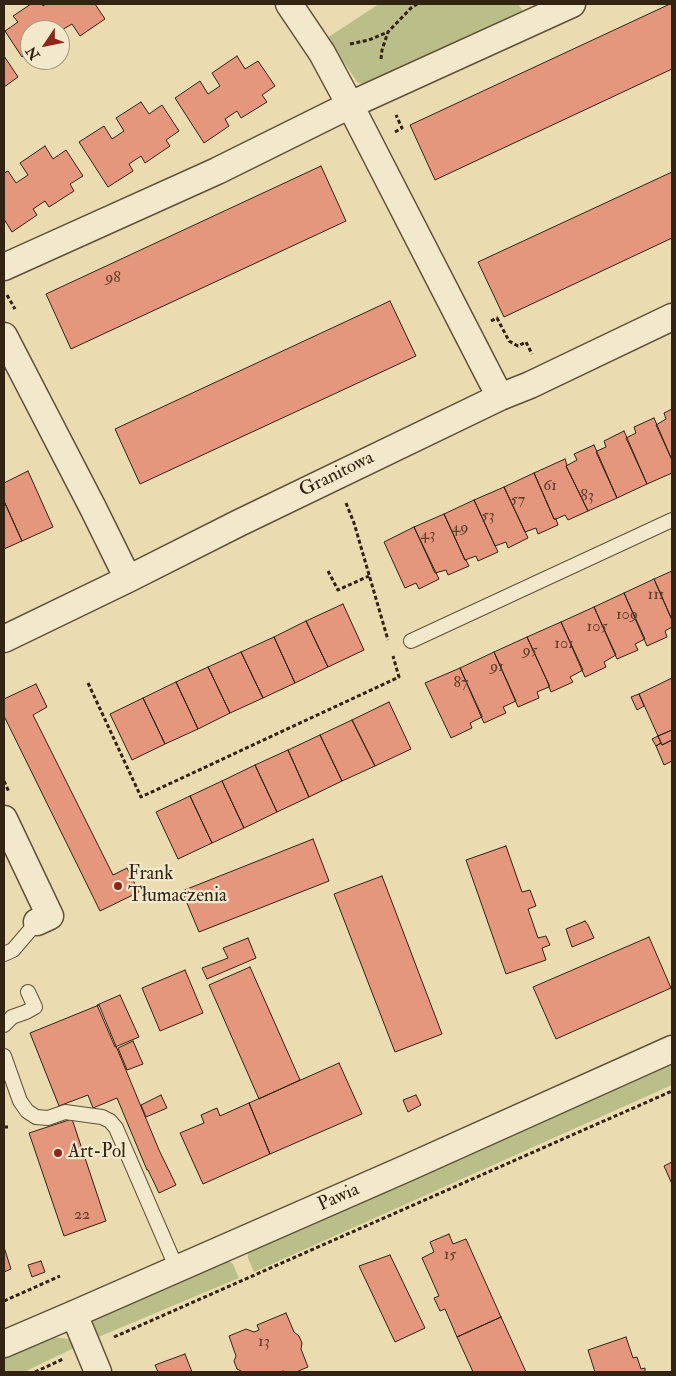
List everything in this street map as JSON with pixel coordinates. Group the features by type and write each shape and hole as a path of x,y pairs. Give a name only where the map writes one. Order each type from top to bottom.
{"street":[{"path":"289,4 322,53 350,105 500,397"},
{"path":"4,266 217,171 350,105 572,4"},
{"name":"Granitowa","path":"4,639 128,579 247,518 672,317"},
{"path":"4,336 128,579"},
{"path":"4,819 50,916 37,922"},
{"name":"Pawia","path":"4,1344 407,1168 672,1049"},
{"path":"74,1314 98,1372"}],"lane":[{"path":"411,642 672,520"},
{"path":"4,954 13,950 37,922"},
{"path":"4,1025 12,1017 35,1007 28,992"},
{"path":"4,1056 20,1101 26,1111 36,1117 48,1118 65,1112 102,1118 110,1121 116,1128 177,1269"}],"path":[{"path":"347,45 369,40 388,32 417,4"},
{"path":"380,67 382,50 388,32"},
{"path":"344,496 354,523 388,640"},
{"path":"328,571 338,590 369,576"},
{"path":"88,683 141,797 399,677 391,649"},
{"path":"35,1372 672,1091"},
{"path":"4,1127 10,1127"},
{"path":"4,1300 60,1276"}],"green space":[{"path":"379,4 518,4 523,11 366,84 358,83 327,38"},
{"path":"672,1059 672,1085 254,1272 248,1258 248,1247"},
{"path":"225,1258 233,1264 239,1278 96,1338 91,1324 96,1316"},
{"path":"52,1337 69,1339 76,1347 24,1372 4,1372 4,1358"}],"building":[{"path":"31,4 42,4 43,6 46,4 95,4 105,19 80,36 72,24 70,25 70,20 20,20 20,54 5,31 18,22 13,16"},
{"path":"672,4 672,69 435,180 410,125"},
{"path":"4,56 18,77 4,87"},
{"path":"237,56 245,69 258,61 275,86 262,95 267,102 241,118 237,111 225,119 229,126 204,143 175,98 200,81 208,94 220,86 212,73"},
{"path":"141,102 149,114 162,105 179,131 166,140 170,146 145,163 141,156 129,164 133,171 108,187 79,142 104,126 112,139 124,131 116,118"},
{"path":"45,146 53,159 66,150 83,176 70,184 74,191 49,207 45,201 33,209 37,215 12,232 4,219 4,173 8,171 16,183 28,175 20,163"},
{"path":"321,166 346,221 71,349 46,294"},
{"path":"672,172 672,238 504,317 478,262"},
{"path":"390,301 416,356 140,484 115,429"},
{"path":"672,409 672,460 656,425 666,419 664,413"},
{"path":"654,418 672,460 672,473 647,484 626,438 636,433 634,427"},
{"path":"624,431 647,484 617,498 596,452 606,447 604,441"},
{"path":"594,445 617,498 588,511 566,466 577,460 574,454"},
{"path":"565,459 566,466 588,511 568,520 565,515 554,519 534,473"},
{"path":"28,471 53,527 22,541 4,501 4,483"},
{"path":"534,473 558,525 538,534 536,528 525,532 504,487"},
{"path":"504,487 528,538 508,548 506,542 495,546 474,500"},
{"path":"474,500 498,552 478,561 476,556 465,560 444,514"},
{"path":"4,501 22,541 4,549"},
{"path":"444,514 469,566 448,575 446,570 435,573 414,527"},
{"path":"414,527 439,579 419,589 416,583 405,588 384,542"},
{"path":"672,571 672,620 654,579"},
{"path":"654,579 672,620 672,627 665,631 667,637 647,646 624,593"},
{"path":"624,593 645,639 635,644 638,650 617,659 594,607"},
{"path":"343,604 364,650 328,667 306,621"},
{"path":"594,607 616,655 604,662 606,667 585,677 561,622"},
{"path":"306,621 328,667 295,683 274,637"},
{"path":"561,622 583,670 570,677 573,682 551,692 527,637"},
{"path":"274,637 295,683 263,698 241,652"},
{"path":"527,637 549,687 537,692 539,698 518,707 494,652"},
{"path":"241,652 263,698 230,713 208,667"},
{"path":"494,652 516,701 503,707 506,713 484,723 460,668"},
{"path":"208,667 230,713 198,729 176,682"},
{"path":"460,668 482,717 470,723 472,728 451,738 425,683"},
{"path":"672,678 672,730 658,736 639,694"},
{"path":"176,682 198,729 165,744 143,698"},
{"path":"36,684 47,707 33,715 113,875 127,868 139,892 100,911 4,716 4,699"},
{"path":"639,694 644,706 637,710 631,697"},
{"path":"143,698 165,744 132,760 110,714"},
{"path":"389,702 411,749 375,766 352,720"},
{"path":"352,720 375,766 342,781 320,735"},
{"path":"672,730 672,740 662,745 658,736"},
{"path":"320,735 342,781 309,797 288,750"},
{"path":"658,736 661,743 656,746 652,739"},
{"path":"672,740 672,761 664,765 656,746"},
{"path":"288,750 309,797 277,812 255,765"},
{"path":"255,765 277,812 244,828 222,781"},
{"path":"222,781 244,828 212,843 190,796"},
{"path":"190,796 212,843 178,859 156,812"},
{"path":"313,839 329,881 199,932 182,891"},
{"path":"506,846 522,892 530,890 536,906 528,909 538,938 546,936 550,945 542,948 546,960 506,974 466,860"},
{"path":"382,876 442,1034 395,1052 334,894"},
{"path":"585,921 594,938 572,947 566,929"},
{"path":"649,937 671,988 556,1039 533,987"},
{"path":"248,938 256,958 207,979 202,968 228,958 223,948"},
{"path":"250,967 300,1080 259,1099 209,985"},
{"path":"185,970 203,1013 160,1031 142,988"},
{"path":"120,995 139,1037 115,1047 97,1005"},
{"path":"99,1005 159,1150 176,1185 159,1193 147,1170 117,1098 93,1108 88,1095 59,1106 30,1033"},
{"path":"133,1041 143,1064 127,1070 118,1048"},
{"path":"339,1063 362,1114 270,1154 249,1103"},
{"path":"161,1095 167,1108 146,1117 141,1105"},
{"path":"416,1095 421,1105 408,1112 403,1100"},
{"path":"249,1103 270,1154 203,1184 180,1133 204,1123 201,1115 217,1108 220,1116"},
{"path":"72,1119 106,1221 64,1236 29,1133"},
{"path":"672,1162 672,1184 664,1166"},
{"path":"449,1234 453,1244 466,1239 501,1317 457,1337 445,1309 440,1311 434,1298 439,1296 422,1258 434,1252 430,1242"},
{"path":"4,1247 11,1269 4,1272"},
{"path":"390,1255 425,1328 395,1342 359,1266"},
{"path":"41,1261 45,1272 32,1277 28,1265"},
{"path":"286,1313 294,1332 299,1336 302,1343 301,1349 308,1367 296,1372 243,1372 237,1369 234,1361 236,1356 229,1336 246,1329 254,1332 259,1330 257,1325"},
{"path":"501,1317 526,1372 473,1372 457,1337"},
{"path":"626,1337 633,1358 637,1357 641,1369 645,1368 645,1372 595,1372 588,1350"},
{"path":"185,1354 192,1372 158,1372 155,1365"}],"place":[{"name":"Frank Tłumaczenia","path":"118,886"},
{"name":"Art-Pol","path":"58,1153"}]}
